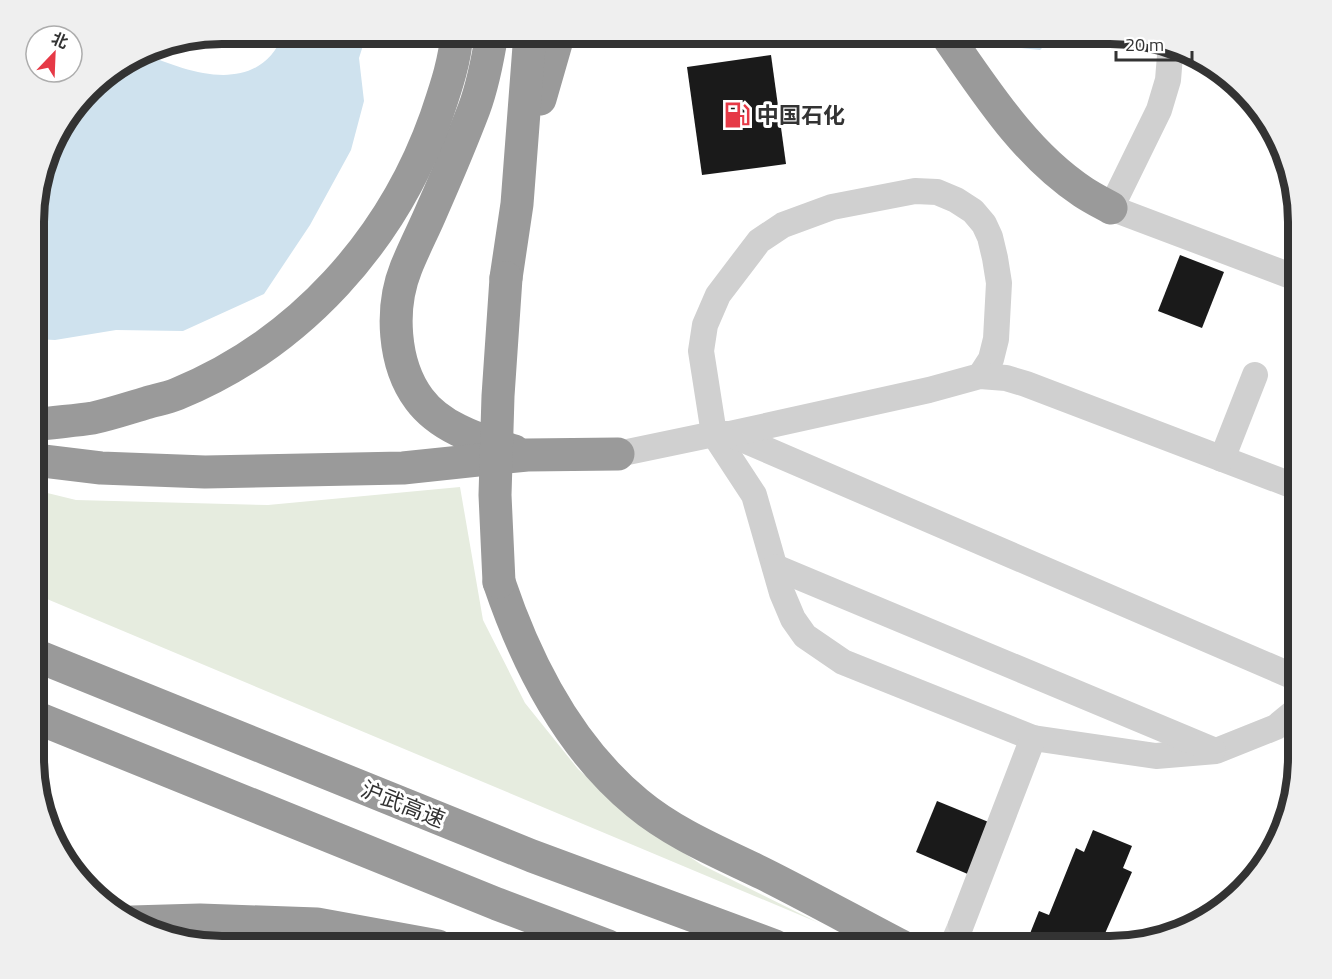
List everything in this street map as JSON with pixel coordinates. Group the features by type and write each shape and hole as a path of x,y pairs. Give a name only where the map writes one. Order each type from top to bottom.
{"highway":[{"path":"44,424 94,418 176,394 245,360 304,316 355,261 396,205 427,141 456,44"},
{"path":"490,44 475,106 405,270 398,305 397,340 403,369 419,400 444,422 472,437 527,455"},
{"path":"529,44 517,204 507,278 498,396 495,495 499,582 512,623 536,676 575,736 605,774 638,804 692,839 810,897 882,936"},
{"path":"517,204 542,88 556,44"},
{"path":"953,44 1027,144 1084,193 1111,208"},
{"path":"44,461 101,468 205,472 403,468 527,455 618,454"},
{"name":"沪武高速","path":"44,659 532,856 747,936"},
{"path":"44,721 486,900 580,935"},
{"path":"153,921 200,920 316,924 378,935"},
{"path":"200,920 291,935"}],"lane":[{"path":"1170,54 1168,80 1159,110 1111,208 1288,275"},
{"path":"980,375 991,358 996,339 999,283 990,237 974,211 937,192 915,191 832,207 783,225 759,241 718,295 705,325 701,351 722,434 754,495 782,593 793,619 805,636 822,650 843,662 1033,738 1156,756 1216,751 1276,727 1288,717"},
{"path":"618,454 929,390 980,375 1006,378 1026,384 1288,484"},
{"path":"1222,459 1255,375"},
{"path":"722,434 1288,674"},
{"path":"776,567 1216,751"},
{"path":"961,925 1033,738"}],"shaded area":[{"path":"460,487 483,620 525,703 578,769 631,818 702,865 819,923 44,598 44,492 76,500 268,505"}],"water":[{"path":"278,44 363,44 359,58 364,101 351,150 310,225 264,294 183,331 116,330 55,340 44,339 45,199 57,154 80,113 104,88 133,67 153,57 182,68 222,75 241,73 258,66 273,53"},
{"path":"1018,44 1046,44 1040,50 1021,48"}],"building":[{"name":"中国石化","path":"771,55 786,164 702,175 687,67"},
{"path":"1180,255 1224,272 1202,328 1158,311"},
{"path":"937,801 991,823 970,875 916,852"},
{"path":"1093,830 1132,846 1123,868 1132,872 1104,936 1029,936 1039,911 1049,915 1076,848 1084,852"}],"tunnel":[{"path":"956,936 961,925"}],"place":[{"name":"中国石化","path":"737,115"}]}
